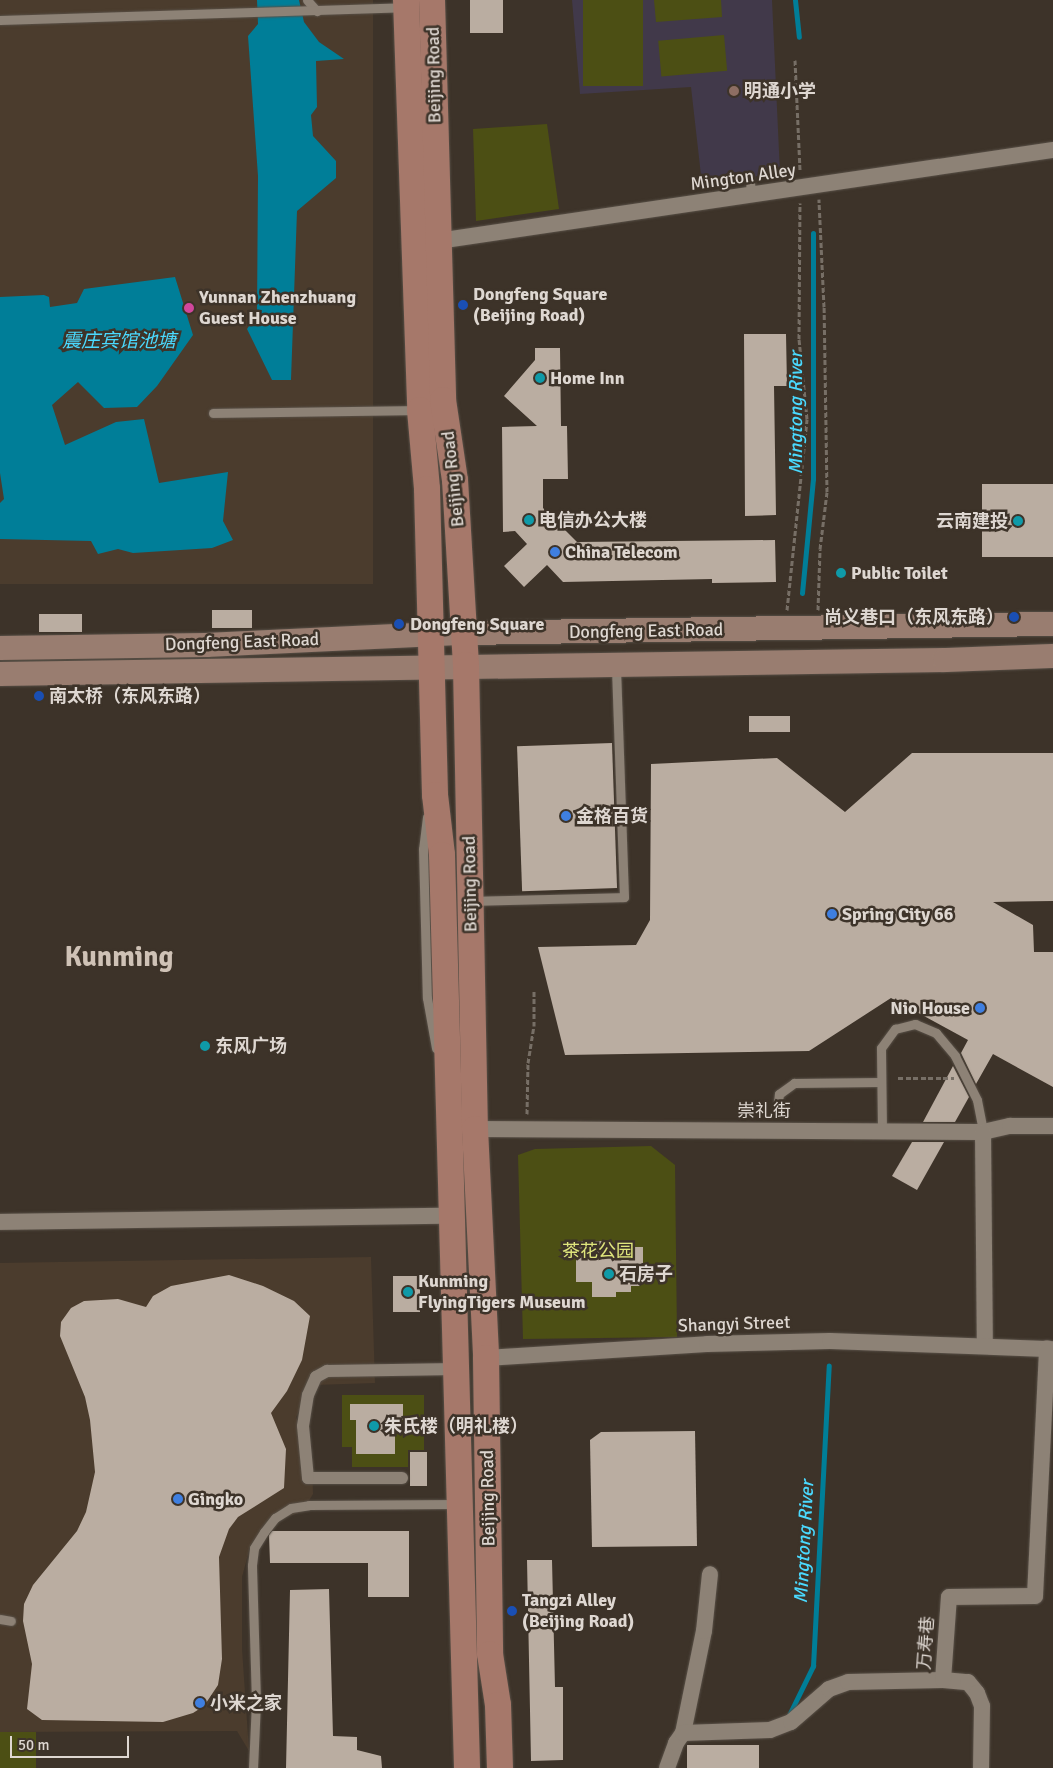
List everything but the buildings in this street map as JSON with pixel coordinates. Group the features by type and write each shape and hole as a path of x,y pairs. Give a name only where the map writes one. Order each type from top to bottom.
{"main road":[{"name":"Beijing Road","path":"432,0 443,400 455,480 466,665 475,1129 486,1358 490,1654 498,1704 500,1768"},
{"name":"Beijing Road","path":"406,4 420,410 427,489 435,795 442,855 467,1768"},
{"name":"Dongfeng East Road","path":"0,648 206,645 464,633 1053,624"},
{"name":"Dongfeng East Road","path":"0,674 1053,656"}],"street":[{"name":"Mington Alley","path":"438,242 1053,150"},
{"name":"崇礼街","path":"475,1129 984,1132 1010,1126 1053,1126"},
{"path":"984,1132 985,1345"},
{"path":"0,1222 452,1216"},
{"name":"Shangyi Street","path":"486,1358 707,1344 830,1341 1050,1348"},
{"name":"万寿巷","path":"683,1733 770,1730 791,1722 829,1689 848,1682 943,1680 949,1597 1035,1596 1050,1348"},
{"path":"402,1478 308,1478 304,1426 308,1395 316,1377 327,1371 456,1369"},
{"path":"667,1768 676,1743 683,1733 704,1630 710,1574"},
{"path":"943,1680 968,1682 977,1693 982,1706 981,1768"}],"lane":[{"path":"307,0 317,11"},
{"path":"0,20 253,14 406,4"},
{"path":"748,178 752,195"},
{"path":"214,413 420,410"},
{"path":"470,901 624,897 616,664"},
{"path":"882,1131 879,1055 884,1040 895,1030 907,1025 924,1026 943,1039 955,1056 978,1100 984,1132"},
{"path":"777,1112 779,1094 794,1084 880,1082"},
{"path":"253,1768 256,1702 252,1565 254,1548 275,1518 291,1508 309,1505 461,1504"},
{"path":"0,1619 11,1621"}],"path":[{"path":"787,629 787,596 807,419 799,339 801,188 795,60"},
{"path":"816,628 827,492 824,307 818,186"},
{"path":"527,1130 528,1063 534,1026 534,990"},
{"path":"898,1078 940,1078"}],"shaded area":[{"name":"Yunnan Zhenzhuang Guest House","path":"0,0 373,0 373,584 0,584"},
{"name":"明通小学","path":"572,0 772,0 780,173 702,184 691,87 580,94"},
{"path":"371,1257 375,1383 314,1385 296,1417 312,1460 313,1494 302,1512 267,1523 250,1547 242,1577 242,1649 249,1751 237,1731 0,1732 0,1263"}],"green space":[{"path":"583,0 643,0 643,86 583,86"},
{"path":"654,0 721,0 722,17 656,22"},
{"path":"724,35 727,71 661,77 658,41"},
{"path":"547,124 559,209 476,221 473,129"},
{"name":"茶花公园","path":"651,1146 675,1165 677,1337 523,1339 518,1155 535,1149"},
{"path":"342,1395 424,1395 424,1450 408,1450 408,1467 352,1467 352,1447 342,1447"},
{"path":"0,1732 36,1732 36,1768 0,1768"}],"water":[{"path":"257,0 299,0 304,22 319,42 344,59 316,61 317,107 311,115 313,136 336,161 336,178 297,211 291,380 272,380 247,329 257,314 258,176 248,36 258,24"},
{"name":"震庄宾馆池塘","path":"175,277 193,335 157,386 137,407 104,408 78,382 52,405 65,445 116,422 144,419 159,483 228,472 223,521 233,540 212,548 133,553 118,549 98,554 91,541 0,539 0,503 4,499 0,473 0,297 44,295 49,297 50,307 77,303 84,289"}],"waterway":[{"name":"Mingtong River","path":"795,0 799,37"},
{"name":"Mingtong River","path":"802,593 813,479 813,233"},
{"name":"Mingtong River","path":"789,1715 813,1666 829,1365"}],"place":[{"name":"明通小学","path":"734,91"},
{"name":"Dongfeng Square (Beijing Road)","path":"463,305"},
{"name":"Yunnan Zhenzhuang Guest House","path":"189,308"},
{"name":"Home Inn","path":"540,378"},
{"name":"电信办公大楼","path":"529,520"},
{"name":"云南建投","path":"1018,521"},
{"name":"China Telecom","path":"555,552"},
{"name":"Public Toilet","path":"841,573"},
{"name":"尚义巷口（东风东路）","path":"1014,617"},
{"name":"Dongfeng Square","path":"399,624"},
{"name":"南太桥（东风东路）","path":"39,696"},
{"name":"金格百货","path":"566,816"},
{"name":"Spring City 66","path":"832,914"},
{"name":"Nio House","path":"980,1008"},
{"name":"东风广场","path":"205,1046"},
{"name":"石房子","path":"609,1274"},
{"name":"Kunming FlyingTigers Museum","path":"408,1292"},
{"name":"朱氏楼（明礼楼）","path":"374,1426"},
{"name":"Gingko","path":"178,1499"},
{"name":"Tangzi Alley (Beijing Road)","path":"512,1611"},
{"name":"小米之家","path":"200,1703"}],"district":[{"name":"Kunming","path":"119,957"}]}
